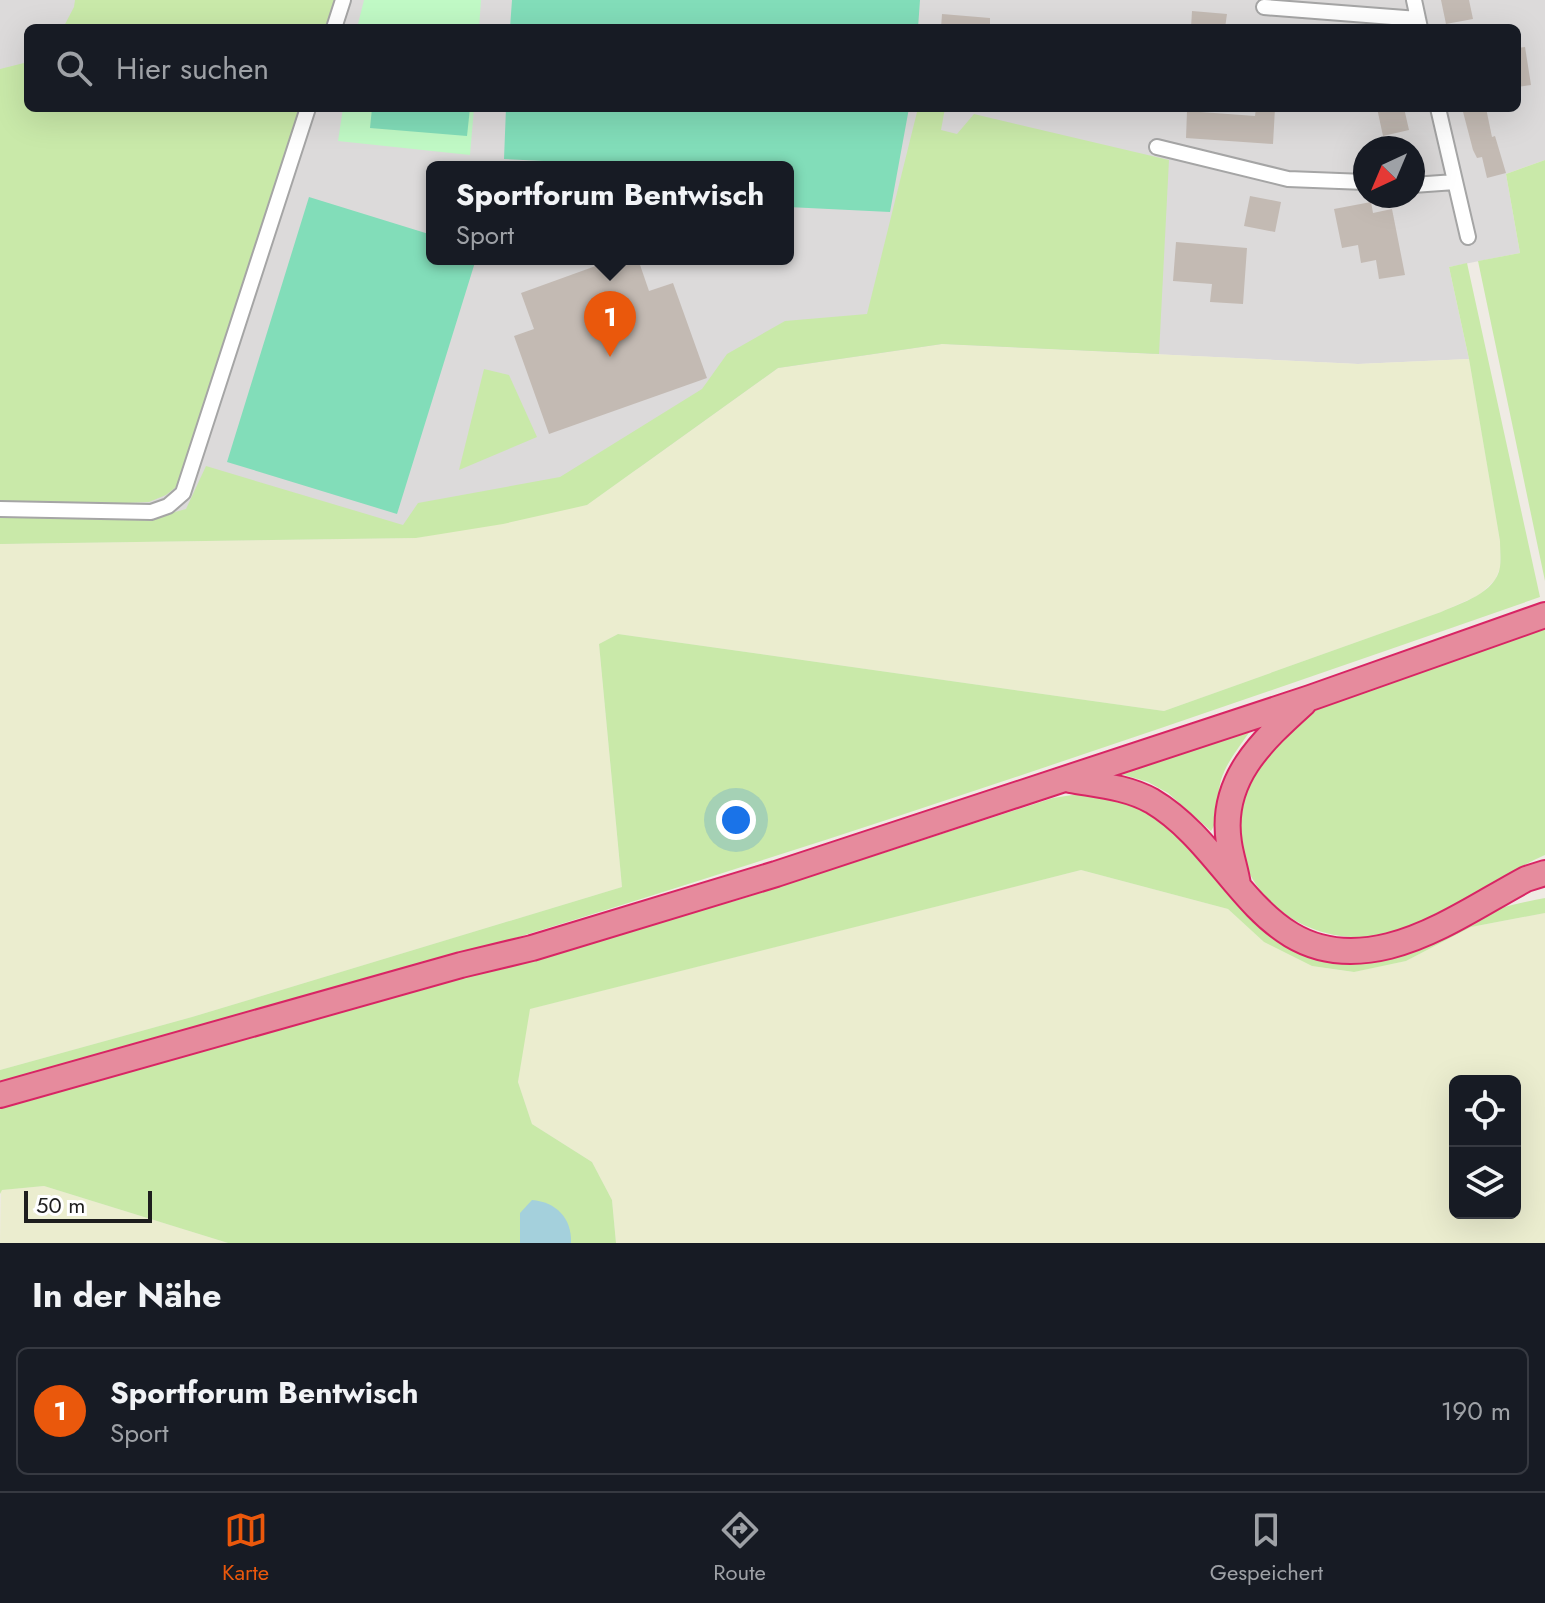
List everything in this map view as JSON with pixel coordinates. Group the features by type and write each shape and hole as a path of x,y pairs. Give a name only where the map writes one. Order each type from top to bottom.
{"highway":[{"path":"461,965 527,940 1039,777 1344,672 1545,598"},
{"path":"0,1095 461,965 532,948 762,879 1310,698 1545,615"},
{"path":"1239,888 1229,843 1232,792 1249,758 1262,742 1310,698"},
{"path":"1067,779 1126,790 1152,802 1182,824 1277,926 1299,939 1324,947 1347,951 1381,948 1419,936 1539,879"}],"street":[{"path":"335,24 343,0"},
{"path":"1264,7 1419,23 1414,0"},
{"path":"0,509 151,512 168,506 183,493 307,112"},
{"path":"1439,112 1468,237"},
{"path":"1157,147 1288,179 1353,182"},
{"path":"1425,184 1455,182"}],"shaded area":[{"path":"0,0 1545,0 1545,160 1506,174 1520,253 1449,267 1469,359 1358,364 942,344 503,524 0,544"}],"green space":[{"path":"75,0 334,0 326,24 65,24"},
{"path":"364,0 481,0 479,24 358,24"},
{"path":"512,0 920,0 918,24 510,24"},
{"path":"24,63 24,112 299,112 180,484 166,495 149,502 0,504 0,69"},
{"path":"342,112 474,112 470,155 338,141"},
{"path":"372,112 470,112 467,136 370,128"},
{"path":"506,112 908,112 890,212 794,207 794,161 504,159"},
{"path":"917,112 944,112 941,130 957,134 974,114 1169,160 1159,354 942,344 778,368 587,505 503,524 416,538 0,544 0,515 149,519 186,509 206,466 403,525 418,503 560,477 702,389 727,354 785,321 867,314"},
{"path":"1545,160 1545,581 1478,261 1520,253 1506,174"},
{"path":"309,197 426,233 426,265 474,265 397,514 227,462"},
{"path":"1467,263 1540,597 1006,780 604,911 352,986 0,1084 0,1070 192,1017 622,887 599,644 618,634 1164,711 1441,612 1476,596 1497,576 1500,541 1469,359 1449,267"},
{"path":"942,344 1358,364 1469,359 1500,541 1500,568 1495,580 1479,595 1441,612 1164,711 618,634 599,644 622,887 192,1017 0,1070 0,544 416,538 587,505 778,368"},
{"path":"484,369 509,375 537,437 459,470"},
{"path":"1545,626 1545,855 1434,916 1388,934 1340,936 1296,921 1277,908 1249,872 1241,850 1238,814 1247,779 1288,731 1315,710"},
{"path":"1251,730 1224,773 1211,831 1168,793 1148,782 1121,774"},
{"path":"1085,793 1126,801 1157,814 1183,837 1230,894 1264,927 1284,941 1326,959 1356,962 1387,956 1483,914 1545,898 1545,913 1471,927 1406,961 1354,972 1312,966 1264,942 1228,909 1081,870 530,1009 518,1082 532,1124 592,1162 612,1200 616,1243 228,1243 44,1186 2,1190 0,1194 0,1101 193,1054 685,908 735,901 1053,798"},
{"path":"1081,870 1228,909 1264,942 1312,966 1353,972 1406,961 1471,927 1545,913 1545,1243 616,1243 612,1200 592,1162 532,1124 518,1082 529,1009"},
{"path":"44,1186 228,1243 0,1243 1,1190"}],"water":[{"path":"532,1200 548,1204 561,1213 569,1226 571,1243 520,1243 520,1213"}],"building":[{"path":"1441,0 1469,0 1473,19 1446,24"},
{"path":"1192,11 1227,14 1226,24 1191,24"},
{"path":"942,14 990,18 990,24 941,24"},
{"path":"1525,47 1531,85 1521,86 1521,48"},
{"path":"1187,112 1255,116 1256,112 1275,112 1273,144 1186,138"},
{"path":"1378,112 1405,112 1409,130 1383,136"},
{"path":"1463,112 1487,112 1492,137 1495,136 1506,173 1487,178 1482,157 1477,158"},
{"path":"1250,196 1281,202 1275,232 1244,226"},
{"path":"1353,205 1353,208 1372,208 1373,213 1392,209 1405,275 1379,279 1376,260 1361,263 1358,245 1342,248 1334,209"},
{"path":"1176,242 1247,248 1243,304 1210,302 1212,284 1173,281"},
{"path":"598,265 640,265 649,291 673,283 707,378 549,434 514,336 534,329 521,293"}],"place":[{"name":"Sportforum Bentwisch","path":"610,357"}]}
